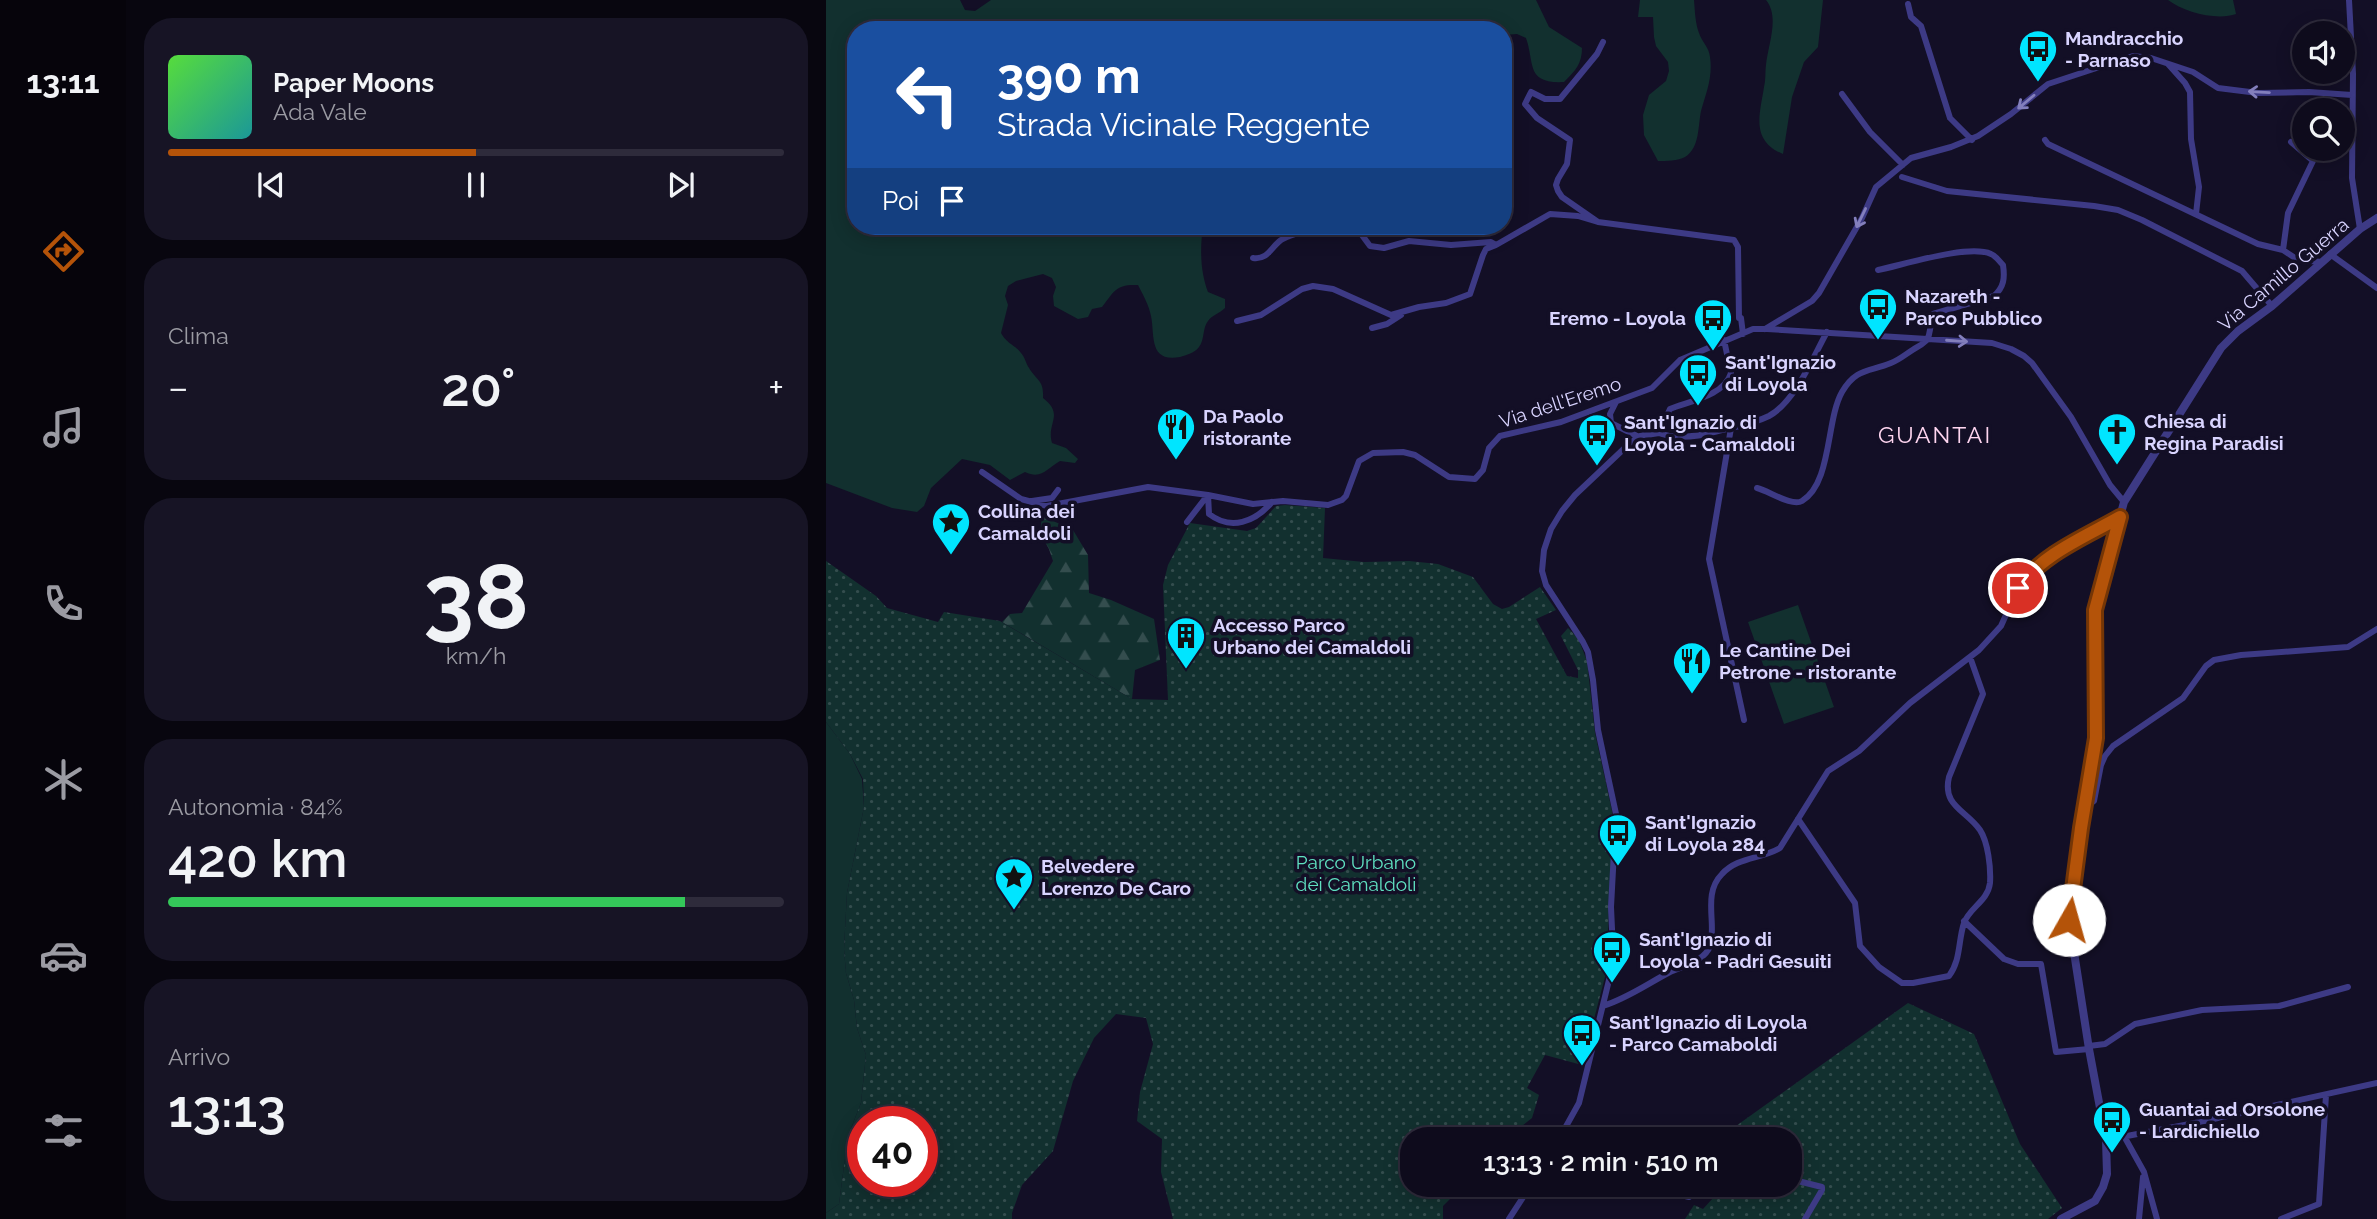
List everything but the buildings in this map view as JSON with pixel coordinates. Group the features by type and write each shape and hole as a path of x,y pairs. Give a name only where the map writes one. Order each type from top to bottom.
{"street":[{"path":"2349,0 2353,57 2351,178 2360,229"},
{"path":"1908,4 1911,17 1921,26 1950,118 1972,139"},
{"path":"1598,222 1562,197 1556,186 1567,164 1570,140 1537,118 1525,104 1531,92 1545,99 1560,99 1597,54 1603,41"},
{"path":"1767,328 1812,301 1819,293 1856,228 1875,187 1911,158 1972,139 2005,119 2048,84 2133,56 2151,58 2193,72 2218,88 2258,93 2351,95"},
{"path":"2166,63 2190,92 2191,139 2199,187 2196,214"},
{"path":"1842,94 1870,132 1903,166"},
{"path":"2045,140 2048,144 2105,172 2258,244 2283,250 2298,260 2322,262"},
{"path":"2283,250 2288,213 2314,161 2291,142"},
{"path":"1902,177 1947,191 2118,210 2242,271 2272,306"},
{"path":"1237,321 1261,315 1302,289 1313,286 1333,289 1391,315 1446,303 1471,294 1486,249 1496,246 1550,214 1734,240 1738,247 1739,318 1743,334"},
{"name":"Via Camillo Guerra","path":"2061,1219 2095,1201 2104,1187 2107,1174 2106,1140 2069,920 2096,738 2095,610 2124,502 2221,348 2360,229 2377,218"},
{"path":"1253,258 1267,255 1280,241 1296,235"},
{"path":"1361,235 1367,244 1376,248 1409,241 1451,246 1492,242 1496,246"},
{"path":"1757,488 1792,502 1803,500 1820,477 1833,416 1841,393 1852,379 1861,372 1897,361 1927,339 1933,314 1994,296 2000,291 2005,280 2003,265 1991,254 1970,251 1878,271"},
{"path":"2330,254 2377,288"},
{"path":"1372,328 1387,324 1406,312"},
{"path":"1767,328 1992,343 2024,356 2071,417 2110,485 2124,502"},
{"name":"Via dell'Eremo","path":"982,472 1021,499 1047,506 1148,487 1208,495 1247,504 1299,502 1328,505 1342,500 1348,492 1359,461 1373,453 1403,452 1415,455 1449,477 1475,479 1483,470 1489,448 1500,436 1554,424 1652,388 1680,360 1753,329 1767,328"},
{"path":"1565,1127 1579,1102 1612,964 1611,907 1616,814 1598,730 1588,652 1546,585 1542,570 1544,550 1551,529 1562,511 1639,437 1659,433 1671,436 1703,435 1746,425 1777,411 1793,392 1827,332"},
{"path":"1659,433 1670,409 1706,396 1730,377 1724,340"},
{"path":"1616,402 1610,414 1611,423 1639,437"},
{"path":"1731,428 1709,559 1744,720"},
{"path":"1031,502 1052,498 1058,490"},
{"path":"1208,495 1209,514 1220,521 1237,523 1259,516 1272,502"},
{"path":"1187,522 1208,495"},
{"path":"1603,1006 1632,995 1707,952 1711,943 1710,900 1720,874 1740,860 1780,848 1828,771 1859,751 1910,702 1970,657 2001,626 2018,588 2028,573 2043,561 2120,517"},
{"path":"2085,808 2094,801 2105,756 2113,746 2183,698 2206,666 2214,660 2241,655 2348,647 2377,629"},
{"path":"1798,819 1855,904 1860,946 1879,967 1902,983 1949,976 1954,969 1964,921 1983,900 1990,885 1985,838 1979,828 1951,802 1947,789 1949,777 1983,694 1970,657"},
{"path":"1964,921 2004,958 2018,964 2041,964 2056,1052 2105,1044 2135,1024 2202,1010 2279,1006 2348,987"},
{"path":"2106,1140 2377,1083"},
{"path":"2281,1219 2319,1204 2326,1095"},
{"path":"2124,1136 2144,1172 2157,1219"},
{"path":"2139,1219 2144,1172"},
{"path":"1802,1183 1822,1187 1805,1219"},
{"path":"1509,1219 1523,1197"}],"green space":[{"path":"826,0 960,0 965,10 975,11 991,0 1536,0 1549,27 1582,48 1577,67 1564,82 1552,82 1537,76 1526,38 1512,34 1512,21 847,21 847,235 1202,235 1201,259 1205,284 1208,292 1225,299 1225,308 1208,321 1197,349 1190,354 1170,358 1163,356 1155,346 1150,312 1138,285 1120,288 1102,307 1092,309 1088,317 1078,319 1054,306 1056,287 1052,278 1043,274 1016,281 1008,286 1005,296 1008,305 1001,333 1022,355 1041,384 1043,398 1053,409 1052,443 1066,448 1078,459 1075,463 1060,461 1040,474 1025,472 1010,480 990,465 962,459 931,488 924,506 917,512 892,508 826,483"},
{"path":"1640,0 1694,0 1698,29 1709,53 1710,78 1696,142 1690,153 1679,159 1658,161 1644,135 1643,115 1649,95 1666,81 1669,71 1668,62 1656,46 1653,17 1638,17"},
{"path":"1766,0 1823,0 1818,47 1804,62 1792,97 1783,154 1766,141 1761,134 1760,125 1773,23"},
{"path":"2168,0 2233,0 2236,14 2201,14"},
{"name":"Parco Urbano dei Camaldoli","path":"1276,506 1325,508 1323,558 1438,564 1473,577 1493,604 1502,609 1540,587 1556,610 1536,619 1567,676 1578,678 1578,670 1561,636 1568,628 1578,638 1587,661 1595,733 1612,811 1613,828 1606,973 1582,1065 1545,1055 1527,1088 1539,1095 1532,1118 1520,1127 1400,1127 1400,1197 1452,1197 1443,1206 1443,1219 1173,1219 1161,1172 1162,1139 1137,1121 1140,1092 1153,1044 1146,1018 1116,1014 1094,1038 1073,1081 1053,1151 1022,1185 1012,1219 826,1219 826,1213 839,1204 847,1144 847,1197 938,1197 938,1106 860,1106 866,1055 857,1028 844,949 847,893 864,807 863,779 850,754 826,722 826,561 876,596 887,608 938,622 944,612 1000,621 1132,699 1168,700 1163,585 1168,565 1190,523 1247,531 1256,528"},
{"path":"1042,516 1073,530 1088,555 1089,593 1154,619 1160,660 1135,670 1132,699 1002,622 1010,614 1022,613 1053,561 1040,533"},
{"path":"1798,605 1834,707 1784,724 1748,622"},
{"path":"826,722 850,754 862,779 864,807 847,893 844,949 857,1028 866,1055 861,1103 860,1106 847,1106 847,1144 839,1204 826,1213"},
{"path":"1908,1003 1974,1034 2020,1144 2062,1208 2048,1219 1685,1219 1694,1205 1703,1209 1714,1197 1802,1197 1802,1127 1736,1126"}],"place":[{"name":"Mandracchio - Parnaso","path":"2038,83"},
{"name":"Nazareth - Parco Pubblico","path":"1878,341"},
{"name":"Eremo - Loyola","path":"1713,352"},
{"name":"Sant'Ignazio di Loyola","path":"1698,407"},
{"name":"Da Paolo ristorante","path":"1176,461"},
{"name":"Chiesa di Regina Paradisi","path":"2117,466"},
{"name":"Sant'Ignazio di Loyola - Camaldoli","path":"1597,467"},
{"name":"Collina dei Camaldoli","path":"951,556"},
{"name":"Accesso Parco Urbano dei Camaldoli","path":"1186,670"},
{"name":"Le Cantine Dei Petrone - ristorante","path":"1692,695"},
{"name":"Sant'Ignazio di Loyola 284","path":"1618,867"},
{"name":"Belvedere Lorenzo De Caro","path":"1014,911"},
{"name":"Sant'Ignazio di Loyola - Padri Gesuiti","path":"1612,984"},
{"name":"Sant'Ignazio di Loyola - Parco Camaboldi","path":"1582,1067"},
{"name":"Guantai ad Orsolone - Lardichiello","path":"2112,1154"}],"district":[{"name":"GUANTAI","path":"1935,435"}],"route":[{"path":"2018,588 2028,573 2043,561 2120,517 2095,610 2096,738 2069,920"}]}
